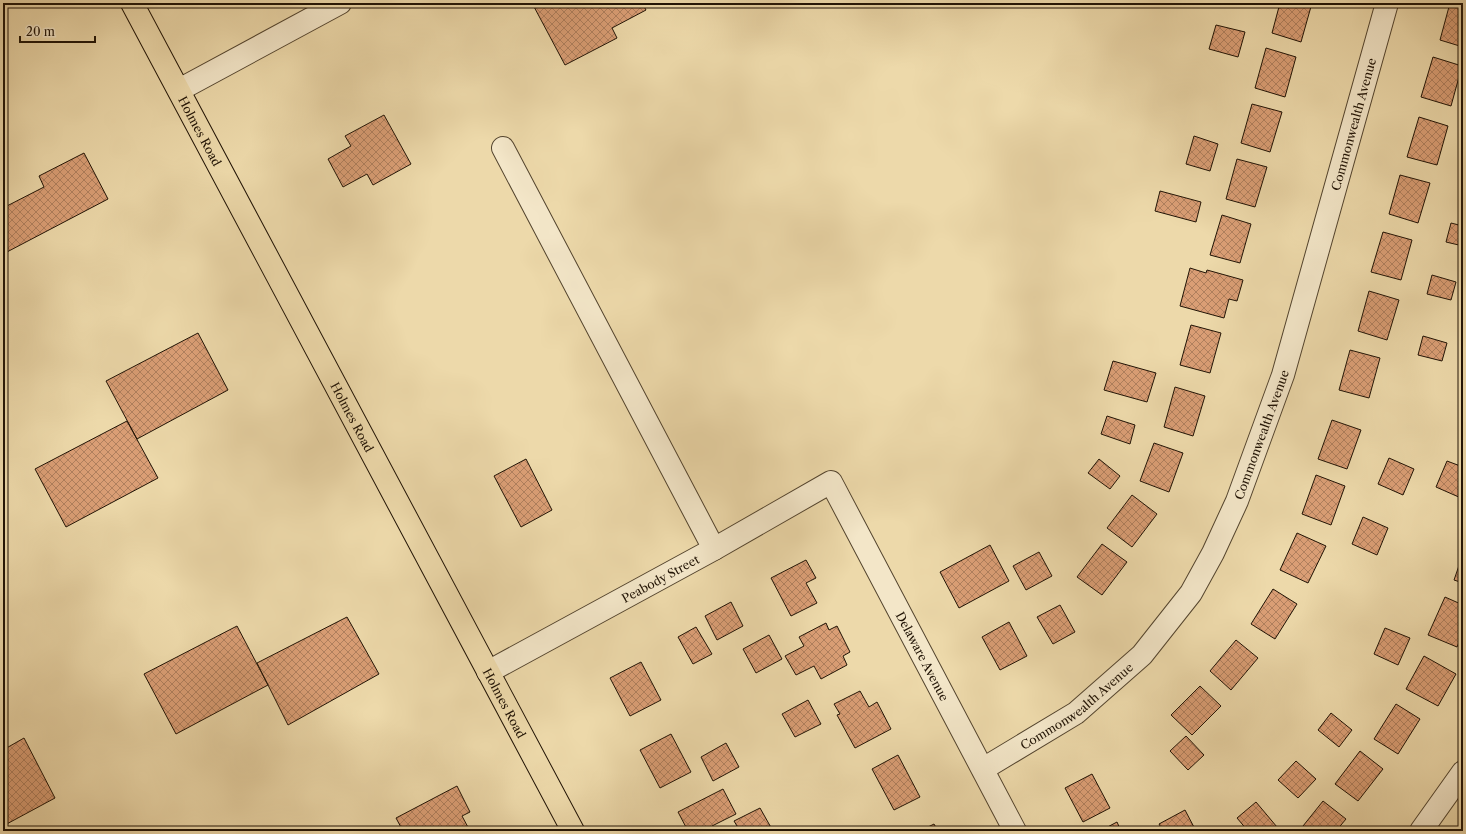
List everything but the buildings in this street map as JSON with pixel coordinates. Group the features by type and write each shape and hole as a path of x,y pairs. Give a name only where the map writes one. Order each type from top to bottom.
{"main road":[{"name":"Holmes Road","path":"132,3 573,831"}],"street":[{"path":"179,90 340,3"},
{"name":"Commonwealth Avenue","path":"983,769 1076,713 1142,655 1191,593 1213,553 1237,500 1283,375 1387,3"},
{"path":"503,148 714,549"},
{"name":"Delaware Avenue","path":"831,482 1015,831"},
{"name":"Peabody Street","path":"488,672 714,549 831,482"},
{"path":"1421,831 1463,772"}]}
